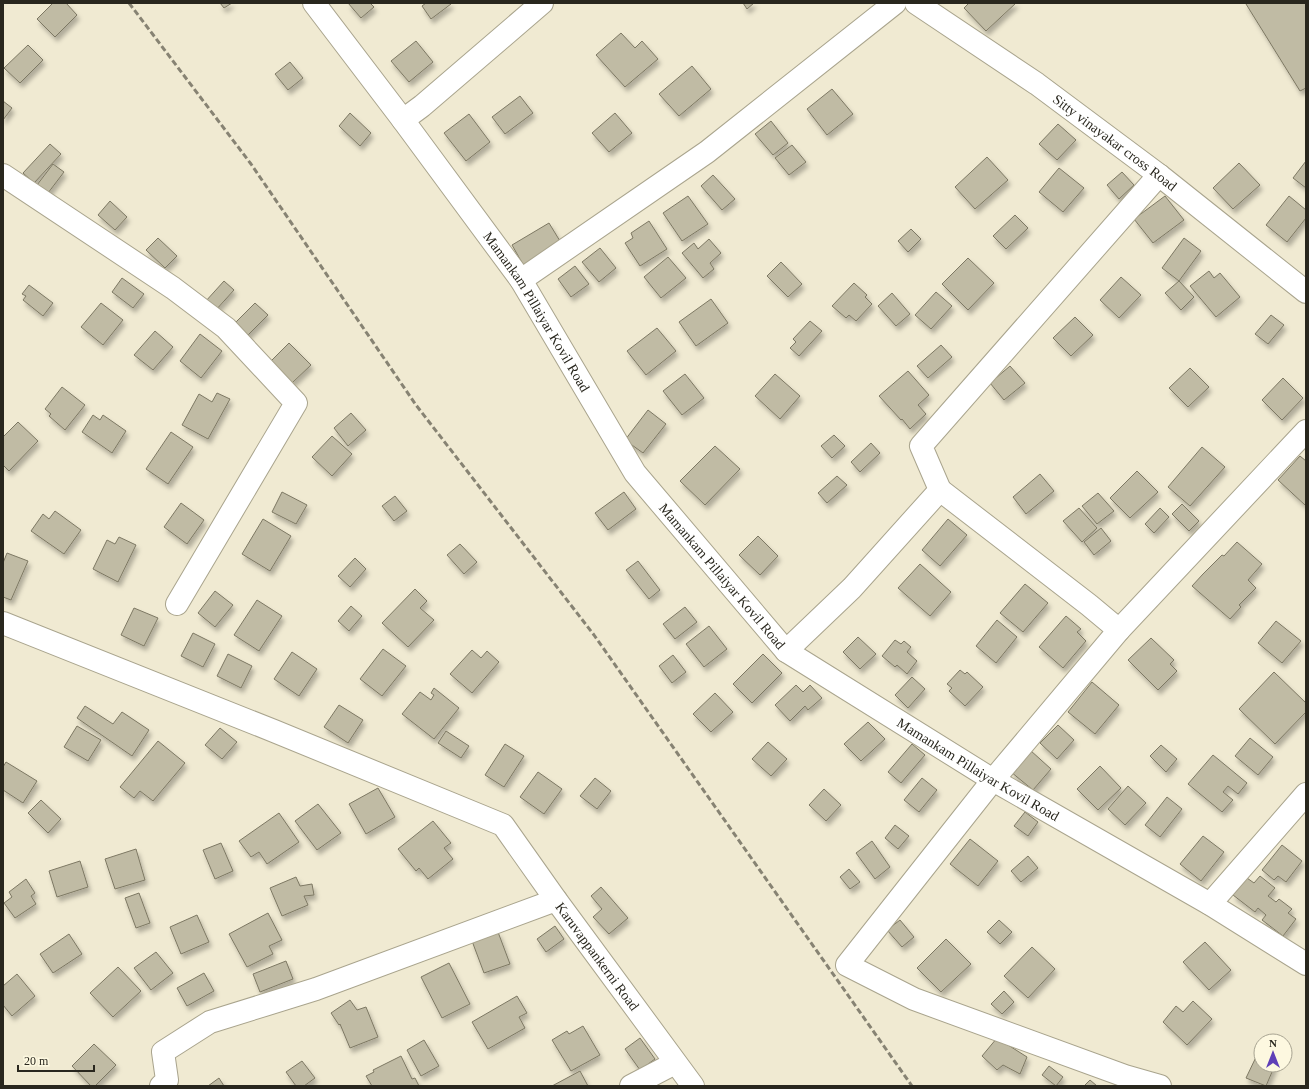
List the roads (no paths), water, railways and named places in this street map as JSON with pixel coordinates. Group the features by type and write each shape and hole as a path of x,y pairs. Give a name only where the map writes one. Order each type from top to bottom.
{"street":[{"name":"Mamankam Pillaiyar Kovil Road","path":"314,3 403,120 521,280 635,473 786,651 993,780 1210,904 1306,964"},
{"path":"403,120 422,106 542,3"},
{"path":"521,280 707,152 895,3"},
{"name":"Sitty vinayakar cross Road","path":"916,3 1037,84 1159,175 1306,292"},
{"path":"3,175 173,288 226,328 296,403 177,604"},
{"path":"1120,630 940,490 921,446 1159,175"},
{"path":"1160,1086 1125,1076 914,999 847,964 993,780 1120,630 1306,431"},
{"path":"786,651 852,588 940,490"},
{"name":"Karuvappankerni Road","path":"3,623 274,731 503,825 556,900 693,1086"},
{"path":"1210,904 1306,794"},
{"path":"161,1086 167,1080 163,1052 210,1022 316,989 556,900"},
{"path":"630,1086 675,1063"}],"railway":[{"path":"129,3 251,164 416,405 594,635 912,1086"}]}
